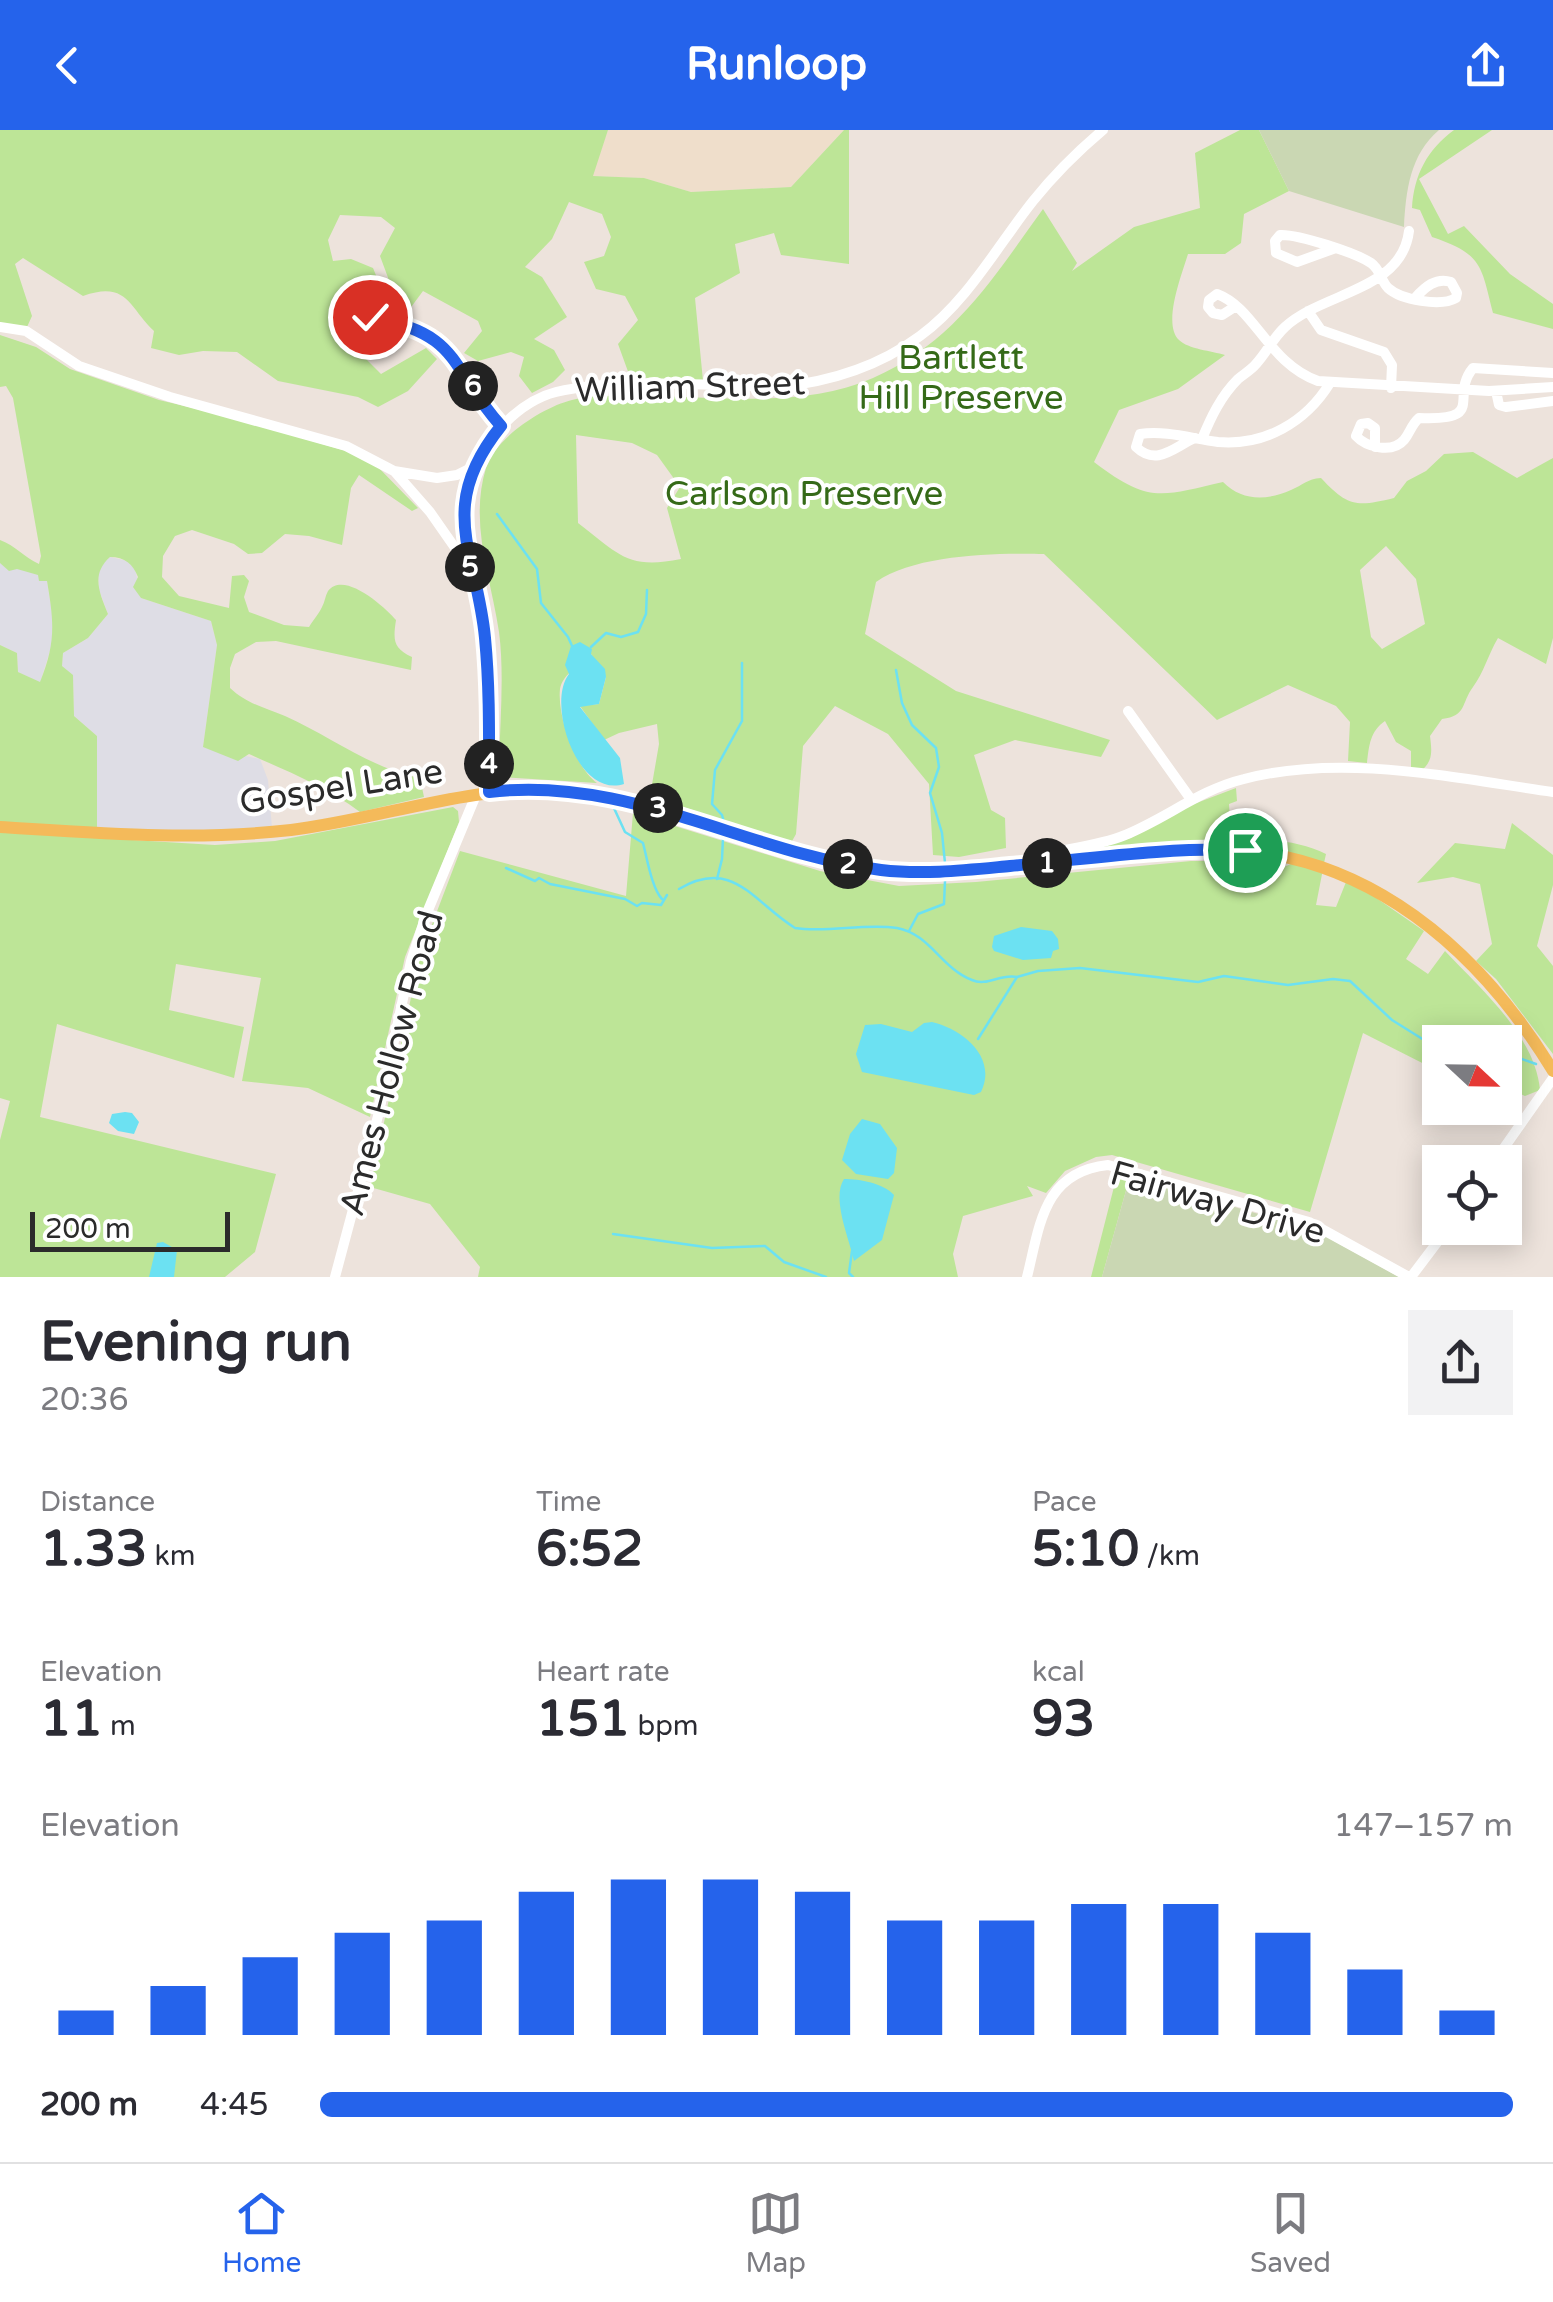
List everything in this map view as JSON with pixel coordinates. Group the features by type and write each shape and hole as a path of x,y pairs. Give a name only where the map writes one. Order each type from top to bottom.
{"main road":[{"name":"Gospel Lane","path":"0,827 157,836 233,835 297,829 482,794 540,790 599,794 810,854 884,870 937,872 1210,848 1279,854 1347,875 1410,912 1491,983 1526,1029 1553,1074"}],"street":[{"name":"William Street","path":"482,794 489,692 485,633 470,570 465,511 467,488 476,465 501,426 524,407 552,393 585,387 809,384 845,375 884,358 921,336 945,313 1035,199 1103,130"},
{"path":"1330,383 1318,403 1274,434 1248,440 1198,438 1150,432 1140,434 1136,447 1151,456 1168,454 1198,438 1221,400 1256,366 1284,328 1398,263 1406,249 1408,231"},
{"path":"1333,249 1297,262 1276,253 1274,247 1280,236 1290,235 1333,249 1366,260 1375,266 1391,291 1415,298"},
{"path":"1236,306 1268,345 1302,375 1330,383 1496,391 1553,387"},
{"path":"1308,312 1320,330 1384,352 1392,366 1392,388"},
{"path":"370,317 402,322 431,336 453,355 501,426"},
{"path":"0,327 26,332 80,366 170,397 346,446 394,471 437,478 476,465"},
{"path":"1375,447 1399,444 1418,418 1454,416 1461,409 1466,380 1474,368 1553,373"},
{"path":"1496,391 1499,405 1506,407 1553,401"},
{"path":"394,471 453,542 470,570"},
{"path":"1128,711 1190,798"},
{"path":"1022,865 1031,856 1120,836 1190,798 1239,780 1287,769 1378,770 1553,792"},
{"name":"Ames Hollow Road","path":"335,1277 378,1116 411,960 426,915 482,794"},
{"path":"1505,1145 1553,1074"},
{"name":"Fairway Drive","path":"1027,1277 1046,1206 1055,1190 1078,1172 1108,1165 1309,1222 1410,1277"},
{"path":"1410,1277 1435,1245"}],"shaded area":[{"path":"608,130 844,130 791,187 691,192 644,178 592,176"},
{"path":"110,557 128,561 135,568 141,598 211,621 217,645 203,747 260,759 268,780 272,828 196,832 97,829 97,736 74,716 73,676 62,666 63,653 88,638 108,614 98,574"},
{"path":"0,563 39,574 47,581 53,641 40,683 18,672 17,653 0,645"}],"green space":[{"path":"0,130 608,130 593,176 644,178 691,192 791,187 844,130 849,130 849,264 781,255 774,233 735,244 740,273 695,298 703,381 630,377 618,344 638,320 625,296 596,289 584,262 604,256 611,237 602,214 569,202 552,239 525,267 542,277 567,317 534,339 554,350 565,370 532,393 519,376 524,357 511,352 478,361 464,353 482,331 478,321 423,291 403,318 380,256 395,228 381,217 340,215 328,240 333,261 351,259 373,268 391,312 367,296 353,308 347,326 380,337 364,357 381,374 426,348 437,359 408,391 378,407 358,397 278,381 237,352 179,355 151,348 154,331 119,294 110,291 83,296 23,258 15,264 32,316 27,327 0,324"},
{"path":"1240,130 1259,130 1289,191 1244,214 1241,243 1225,254 1188,254 1175,298 1174,333 1188,346 1225,355 1178,389 1119,410 1094,462 1128,485 1155,493 1223,482 1246,496 1264,497 1321,478 1346,499 1371,503 1394,498 1407,481 1426,471 1444,454 1473,452 1517,478 1553,458 1553,638 1546,664 1498,638 1462,708 1456,715 1442,719 1430,736 1431,756 1421,771 1411,769 1411,751 1396,742 1385,721 1373,734 1367,763 1348,761 1350,722 1336,706 1288,685 1217,720 1044,554 957,557 913,566 876,582 865,634 956,691 1110,740 1101,757 1015,740 974,755 991,810 1005,818 1006,848 959,857 933,855 929,784 888,734 835,706 803,746 796,834 791,843 650,796 659,744 657,724 604,740 580,706 599,704 606,677 591,654 564,679 560,700 575,753 597,783 499,777 501,650 480,510 486,468 510,435 548,409 581,398 791,397 819,394 873,378 902,363 950,327 989,283 1043,209 1077,263 1072,271 1134,227 1200,208 1195,153","holes":["576,435 632,443 657,455 680,487 667,508 681,559 635,561 614,551 578,523","1386,546 1416,579 1425,624 1382,649 1371,637 1360,570"]},
{"path":"1259,130 1439,130 1416,162 1408,187 1404,227 1289,191"},
{"path":"1454,130 1492,130 1419,179 1448,234 1464,226 1510,274 1553,304 1553,329 1493,313 1482,273 1471,256 1432,237 1420,210 1412,208 1416,185 1424,164"},
{"path":"0,335 36,347 70,369 159,400 349,452 375,464 418,508 412,511 359,475 351,488 342,545 285,534 262,553 248,554 234,544 192,530 175,536 163,556 162,577 179,596 229,608 232,576 244,575 249,581 244,597 249,612 284,625 309,627 328,591 335,586 354,588 383,607 396,620 396,643 412,657 411,670 276,641 256,642 235,654 230,688 249,702 302,724 367,759 420,778 424,797 360,812 320,787 249,754 238,761 203,747 217,645 211,621 141,598 133,587 138,577 134,568 124,560 110,557 99,577 108,614 88,638 63,653 62,666 73,675 74,716 97,736 97,829 0,822 0,645 17,653 18,672 40,682 52,632 47,581 17,569 9,571 0,563 0,540 39,564 41,556 13,398 6,386 0,387"},
{"path":"1236,788 1237,801 1229,804 1231,840 1292,843 1326,854 1324,863 1221,842 1100,851 1090,848 1131,838 1186,807"},
{"path":"453,807 458,811 459,822 405,957 370,1117 308,1088 242,1081 261,978 176,964 169,1010 244,1027 234,1078 57,1024 40,1117 276,1174 255,1252 225,1277 0,1277 0,1140 10,1101 0,1098 0,832 215,845 275,841"},
{"path":"633,813 820,871 899,886 1191,861 1243,861 1284,867 1293,863 1323,869 1316,905 1336,907 1346,882 1424,931 1406,959 1428,974 1445,951 1512,1025 1422,1025 1422,1063 1363,1033 1310,1212 1112,1155 1096,1157 1065,1171 1046,1193 1027,1186 1033,1196 963,1216 953,1254 958,1277 478,1277 480,1267 430,1204 370,1187 420,956 460,851 626,896"},
{"path":"1512,823 1553,855 1553,885 1537,946 1553,966 1553,1054 1496,979 1476,961 1492,944 1480,884 1453,877 1417,883 1455,843 1505,849"},
{"path":"1522,1040 1536,1070 1540,1090 1525,1096"},
{"path":"1130,1176 1102,1277 1091,1277 1116,1179"},
{"path":"1130,1176 1316,1231 1399,1277 1102,1277"}],"water":[{"path":"580,642 592,649 591,654 605,669 606,677 599,704 580,707 620,758 624,784 607,785 592,777 570,746 561,706 569,674 565,665 571,646"},
{"path":"1021,927 1052,931 1059,949 1053,951 1051,958 1023,960 994,951 994,936"},
{"path":"932,1022 955,1031 981,1056 985,1079 981,1092 974,1095 862,1072 856,1054 865,1025 881,1024 912,1032"},
{"path":"132,1113 139,1122 134,1134 118,1131 109,1123 112,1114"},
{"path":"862,1119 880,1124 897,1148 894,1173 888,1179 856,1174 842,1160 850,1134"},
{"path":"844,1179 871,1182 894,1195 882,1240 854,1261 840,1208"},
{"path":"157,1243 177,1250 174,1277 149,1277"}],"waterway":[{"path":"497,514 537,569 541,603 573,648"},
{"path":"591,647 606,633 621,637 638,632 646,614 647,590"},
{"path":"724,822 712,804 715,770 742,721 742,663"},
{"path":"896,670 902,703 912,725 936,748 939,767 930,793 942,833 945,863"},
{"path":"613,806 625,832 643,843 662,899"},
{"path":"717,879 723,838"},
{"path":"506,868 535,881 539,878 550,884 625,899 637,906 661,905 667,895"},
{"path":"679,889 698,880 728,880 795,928 897,928 918,937 952,968 972,980 1017,977"},
{"path":"909,931 918,914 944,904 945,881"},
{"path":"978,1039 1017,977 1080,968 1198,982 1224,976 1288,985 1333,979 1350,981 1392,1020 1422,1039"},
{"path":"1522,1059 1536,1064"},
{"path":"613,1234 712,1248 765,1246 784,1262 826,1277"},
{"path":"852,1251 849,1273 853,1277"}],"route":[{"path":"370,317 402,322 431,336 453,355 501,426 476,465 467,488 465,511 466,543 485,633 489,792 567,790 599,794 844,864 910,872 1188,849 1245,850"}],"park label":[{"name":"Bartlett Hill Preserve","path":"961,377"},
{"name":"Carlson Preserve","path":"804,493"}]}
